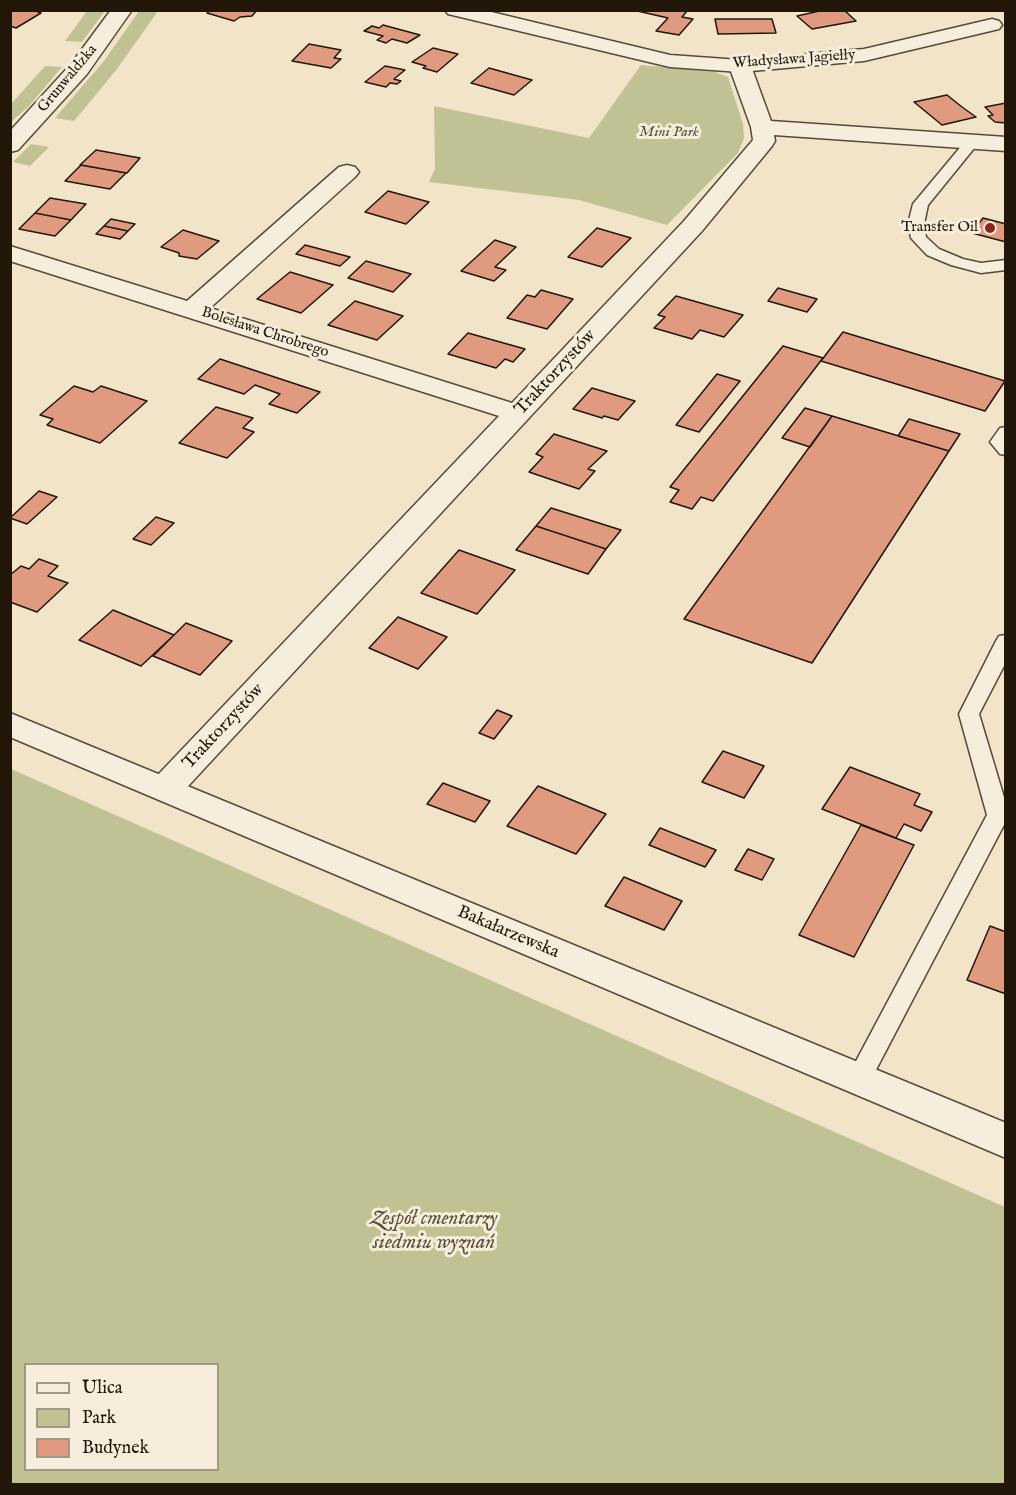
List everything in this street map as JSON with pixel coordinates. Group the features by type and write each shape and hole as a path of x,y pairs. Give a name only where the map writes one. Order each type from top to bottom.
{"street":[{"name":"Grunwaldzka","path":"15,134 79,69 122,10"},
{"name":"Władysława Jagiełły","path":"455,10 670,61 740,66 808,62 864,55 999,30"},
{"path":"971,10 999,30"},
{"path":"740,66 762,127 1005,144"},
{"name":"Traktorzystów","path":"166,788 693,226 764,141 762,127"},
{"path":"192,310 347,172"},
{"name":"Bolesława Chrobrego","path":"10,253 519,414"},
{"name":"Bakałarzewska","path":"10,724 1005,1142"}],"lane":[{"path":"973,141 921,204 916,224 919,238 933,252 957,261 981,268 1005,265"},
{"path":"1005,432 999,442 1005,450"},
{"path":"858,1080 998,815 969,714 1005,641"}],"green space":[{"path":"87,11 105,11 82,42 65,41"},
{"path":"139,11 158,11 117,69 74,121 55,118 104,61"},
{"name":"Mini Park","path":"641,65 715,72 728,77 743,124 744,138 738,153 667,225 579,200 429,182 435,169 434,106 589,138"},
{"path":"45,66 62,67 29,106 11,122 11,104"},
{"path":"31,144 49,147 30,166 13,162"},
{"name":"Zespół cmentarzy siedmiu wyznań","path":"11,769 1005,1207 1005,1484 11,1484"}],"building":[{"path":"10,10 33,10 41,13 16,28 10,26"},
{"path":"211,10 257,10 252,16 240,17 234,21 207,13"},
{"path":"633,10 688,10 682,17 693,19 679,35 656,31 668,18"},
{"path":"824,10 844,10 856,21 812,29 797,16"},
{"path":"715,19 772,19 776,33 718,34"},
{"path":"383,25 420,35 407,43 392,39 386,43 377,40 383,36 364,31 372,26 379,28"},
{"path":"309,44 341,50 334,58 341,59 331,68 292,61"},
{"path":"433,48 458,54 437,72 412,62"},
{"path":"385,66 405,70 394,79 401,81 397,84 390,83 386,87 365,82"},
{"path":"489,68 532,80 514,95 471,83"},
{"path":"947,95 976,117 942,125 914,102"},
{"path":"1006,103 1006,123 995,122 988,116 993,115 985,107"},
{"path":"96,150 140,158 127,173 80,165"},
{"path":"81,165 126,173 110,189 65,181"},
{"path":"388,191 429,202 406,224 365,212"},
{"path":"50,198 86,204 71,220 35,213"},
{"path":"35,213 71,220 55,236 19,229"},
{"name":"Transfer Oil","path":"983,218 1006,224 1006,242 972,233"},
{"path":"111,219 135,224 128,231 104,226"},
{"path":"104,226 128,231 120,239 96,234"},
{"path":"597,228 631,238 602,267 568,257"},
{"path":"183,230 219,241 197,259 179,256 179,253 161,247"},
{"path":"495,240 516,247 495,267 506,270 494,281 461,271"},
{"path":"305,245 350,257 340,266 296,254"},
{"path":"366,261 411,274 393,292 348,278"},
{"path":"290,272 333,285 301,313 257,299"},
{"path":"778,288 817,299 807,312 768,301"},
{"path":"541,290 573,299 547,329 507,318 527,295 535,297"},
{"path":"676,296 743,315 724,337 700,330 692,339 654,328 665,317 658,315"},
{"path":"355,301 403,316 377,340 328,325"},
{"path":"843,332 1005,381 985,411 821,361"},
{"path":"468,333 525,349 513,362 505,359 496,368 448,354"},
{"path":"783,346 823,358 713,501 701,497 692,509 670,502 679,490 670,487"},
{"path":"220,359 320,392 297,413 269,404 280,394 255,385 244,394 198,379"},
{"path":"717,374 740,381 699,432 676,425"},
{"path":"74,386 93,392 101,386 147,401 100,443 47,425 53,419 40,415"},
{"path":"592,388 635,401 618,420 604,416 602,418 573,409"},
{"path":"216,407 253,418 243,428 254,432 227,458 179,443"},
{"path":"805,408 832,416 810,447 782,438"},
{"path":"832,416 949,451 812,663 684,619"},
{"path":"909,419 960,434 949,451 898,436"},
{"path":"554,434 607,451 588,469 595,471 579,489 529,472 543,457 536,454"},
{"path":"39,491 57,497 27,524 10,518"},
{"path":"551,508 621,530 606,549 536,526"},
{"path":"156,517 174,523 151,545 133,539"},
{"path":"536,526 606,549 588,574 516,550"},
{"path":"459,550 515,570 477,614 421,593"},
{"path":"39,559 58,566 48,576 68,583 37,612 10,602 10,575 21,566 29,569"},
{"path":"113,610 174,635 141,666 79,640"},
{"path":"398,617 447,637 418,669 369,648"},
{"path":"186,623 232,641 200,675 153,656"},
{"path":"497,710 512,716 494,739 479,733"},
{"path":"723,751 764,766 744,798 702,782"},
{"path":"850,767 920,794 914,805 932,812 921,831 904,824 896,838 822,809"},
{"path":"443,783 490,801 475,822 427,804"},
{"path":"538,786 606,814 576,854 507,826"},
{"path":"861,825 914,845 854,957 799,935"},
{"path":"660,828 716,850 705,867 649,845"},
{"path":"748,849 774,859 762,880 735,870"},
{"path":"624,877 682,901 664,930 605,906"},
{"path":"990,926 1006,932 1006,994 967,980"}],"place":[{"name":"Transfer Oil","path":"990,228"}]}
